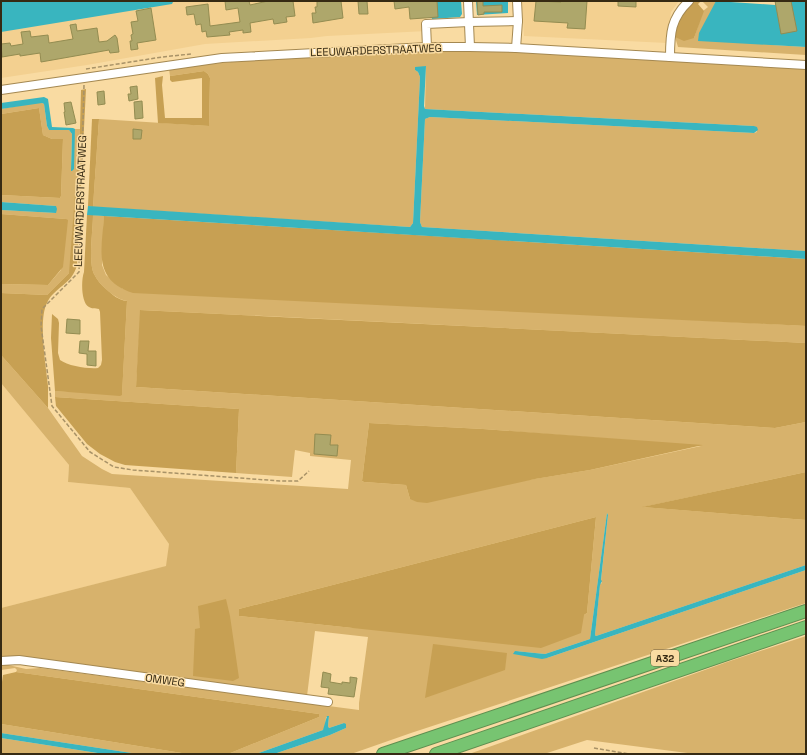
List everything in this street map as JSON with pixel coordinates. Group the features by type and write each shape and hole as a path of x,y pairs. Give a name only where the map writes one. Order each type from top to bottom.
{"highway":[{"name":"A32","path":"383,754 806,611"},
{"name":"A32","path":"436,754 806,626"}],"street":[{"path":"468,1 470,47"},
{"path":"516,48 518,21 517,1"},
{"path":"670,57 674,20 680,9 689,1"},
{"path":"427,48 426,24 518,21"},
{"name":"LEEUWARDERSTRAATWEG","path":"1,90 222,58 427,48 516,48 806,65"},
{"name":"OMWEG","path":"1,661 19,660 328,702"}],"path":[{"name":"LEEUWARDERSTRAATWEG","path":"84,77 79,272 42,309 41,326 52,406 90,452 114,467 133,470 280,481 298,481 309,471"},
{"path":"594,748 629,754"}],"shaded area":[{"path":"153,1 425,1 427,31 205,44 87,65 1,78 1,24"},
{"path":"522,1 679,1 671,12 667,43 524,36"},
{"path":"692,1 701,1 698,4 704,11 694,38 684,41 675,37 676,24"},
{"path":"702,1 727,1 716,2 772,45 806,47 806,55 678,47 675,37 694,38 703,11 708,7"},
{"path":"505,51 806,69 806,251 422,227 420,222 425,119 430,117 757,132 754,126 425,109 426,66 415,70 418,72 420,77 413,223 410,227 93,207 99,119 209,126 210,78 208,74 204,71 170,76 169,69 270,59 401,53"},
{"path":"204,71 210,78 209,126 158,123 155,78 163,76 162,85 165,118 202,118 202,78 172,82 170,80 170,76"},
{"path":"86,89 77,265 75,272 67,282 50,298 44,311 43,344 48,386 48,408 1,355 1,293 47,295 69,273 80,129 81,90"},
{"path":"40,102 44,104 47,126 49,130 69,130 72,134 71,171 75,129 80,129 70,271 47,295 1,293 1,284 48,285 61,270 66,219 1,214 1,210 56,213 56,206 1,202 1,195 60,198 61,196 63,139 52,139 43,135 39,108 1,114 1,109"},
{"path":"39,108 43,135 52,139 63,139 61,196 60,198 1,195 1,114"},
{"path":"92,119 99,119 93,207 88,206"},
{"path":"1,214 68,220 63,267 48,285 1,284"},
{"path":"87,215 93,215 91,262 94,274 101,284 111,293 118,298 127,301 122,395 120,396 55,391 51,338 52,314 58,319 59,323 58,353 60,360 73,365 98,368 101,365 102,360 100,312 99,309 91,308 86,305 82,291"},
{"path":"93,215 104,216 102,265 106,275 123,289 806,326 806,343 141,310 136,387 775,428 806,422 806,472 643,507 806,520 806,565 596,636 600,584 602,583 607,513 590,639 545,654 515,651 547,658 806,570 806,603 351,754 274,754 346,728 344,723 329,728 329,717 326,717 325,729 323,730 256,754 228,754 319,717 319,714 16,672 17,670 15,668 1,670 1,664 26,669 40,668 359,710 368,637 315,631 307,696 1,656 1,608 166,566 169,544 130,488 68,482 69,465 1,383 1,355 48,408 82,456 112,474 348,489 351,460 310,456 310,453 295,450 292,477 236,473 239,409 55,397 55,391 122,394 127,301 113,295 96,278 92,269 91,254","holes":["369,423 483,429 701,446 590,470 410,499 406,485 362,481","596,517 587,613 584,615 353,628 239,616 239,609"]},
{"path":"104,216 806,259 806,326 133,293 120,287 111,280 105,272 101,251"},
{"path":"140,310 806,343 806,422 775,428 136,387"},
{"path":"1,383 69,465 68,482 130,488 169,544 167,566 1,608"},
{"path":"55,397 239,409 236,473 125,465 115,462 100,454 87,444 56,406"},
{"path":"369,423 483,429 703,445 590,470 535,479 427,503 417,502 410,499 406,485 362,481"},
{"path":"806,472 806,520 642,507"},
{"path":"596,517 587,613 584,615 581,633 541,648 239,616 239,609"},
{"path":"226,599 239,678 233,681 193,676 195,629 200,628 198,606"},
{"path":"806,636 806,754 695,754 587,740 544,754 469,754 730,661"},
{"path":"433,644 507,653 505,670 425,698"},
{"path":"16,672 319,714 319,717 228,754 188,754 1,724 1,689 3,675"},
{"path":"1,724 188,754 138,754 1,733"},
{"path":"1,738 104,754 1,754"}],"water":[{"path":"1,1 182,1 173,2 172,4 1,32"},
{"path":"431,1 461,1 462,14 460,17 432,19"},
{"path":"476,1 508,1 508,13 477,15"},
{"path":"716,1 775,5 775,1 806,1 806,47 698,41 699,33"},
{"path":"426,66 425,109 754,126 757,127 758,130 754,133 430,117 425,119 420,222 422,227 806,251 806,259 87,215 88,206 410,227 413,223 420,77 418,72 415,70 415,67"},
{"path":"44,97 48,99 52,127 75,129 74,169 72,171 72,134 69,130 49,130 47,126 44,104 42,103 1,109 1,103"},
{"path":"1,202 56,206 57,209 56,213 1,210"},
{"path":"607,513 596,636 806,565 806,570 547,658 542,659 513,654 515,651 545,654 590,639"},
{"path":"327,716 329,716 329,728 344,723 346,724 346,728 274,754 256,754 323,730"},
{"path":"1,733 138,754 104,754 1,738"}],"building":[{"path":"225,1 249,1 250,5 268,1 293,1 295,16 286,17 287,22 274,24 273,19 250,23 251,32 243,33 243,30 229,32 230,35 207,37 206,31 202,32 201,24 196,25 194,14 187,15 186,7 208,4 210,26 240,22 238,8 226,10"},
{"path":"317,1 341,1 343,18 313,23 312,13 316,13 315,7 317,7"},
{"path":"358,1 367,1 368,14 359,14"},
{"path":"394,1 437,1 438,17 410,19 409,7 395,9"},
{"path":"477,1 483,1 483,6 502,5 502,12 484,12 484,14 478,15"},
{"path":"536,1 587,1 585,29 567,28 568,23 534,21"},
{"path":"618,1 636,1 636,7 618,6"},
{"path":"775,1 791,1 797,31 781,34"},
{"path":"151,8 156,40 137,43 138,49 131,50 130,41 132,41 131,35 133,34 131,22 138,21 136,11"},
{"path":"76,24 77,31 97,28 99,42 107,41 115,35 117,38 119,52 110,53 109,50 41,62 40,53 2,57 1,44 10,43 11,46 23,44 21,32 30,31 31,37 48,35 49,43 73,39 70,25"},
{"path":"137,86 138,99 129,101 128,94 131,94 130,87"},
{"path":"104,91 105,104 98,105 97,92"},
{"path":"142,101 143,118 135,119 134,102"},
{"path":"71,102 76,123 66,125 64,103"},
{"path":"133,129 142,130 141,139 133,139"},
{"path":"67,319 80,320 80,334 66,333"},
{"path":"80,341 89,341 88,351 96,351 96,366 87,365 87,354 79,353"},
{"path":"315,434 331,435 330,445 338,445 337,456 314,454"},
{"path":"323,672 331,674 330,682 342,684 342,682 350,683 350,677 357,678 354,697 328,694 329,688 321,687"}]}
